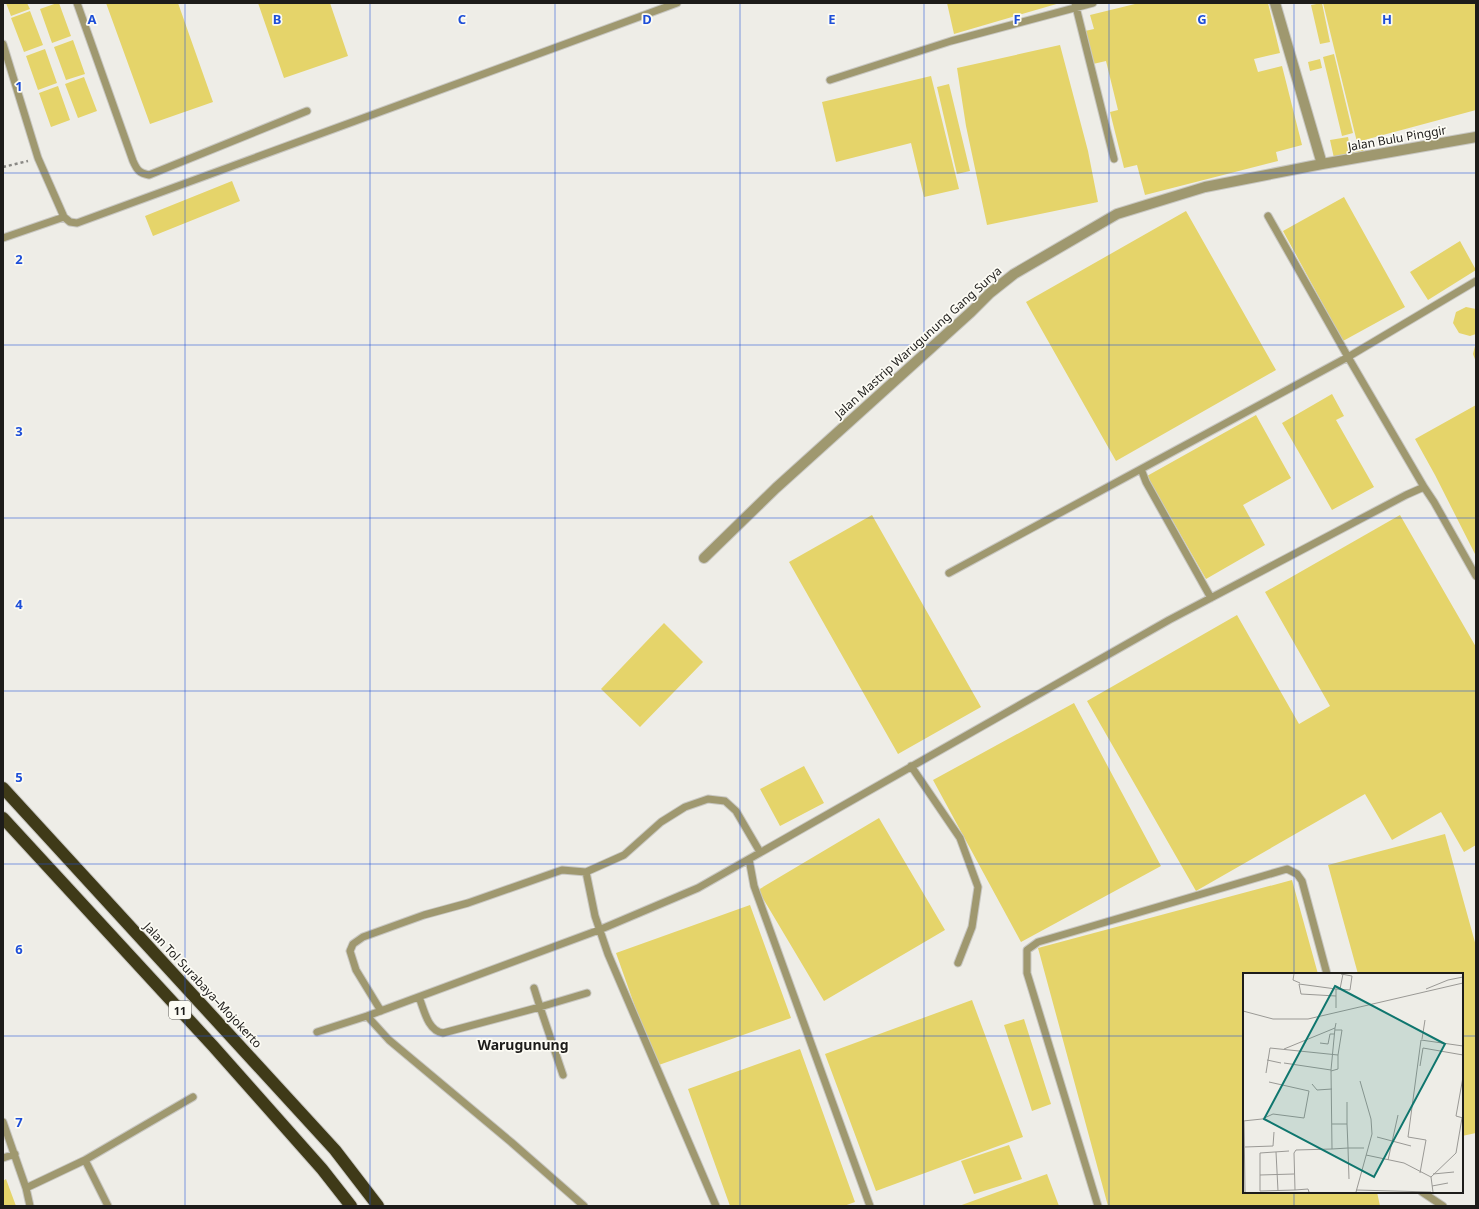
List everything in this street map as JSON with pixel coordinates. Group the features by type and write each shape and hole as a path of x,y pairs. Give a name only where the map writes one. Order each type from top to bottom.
{"highway":[{"name":"Jalan Tol Surabaya–Mojokerto","path":"3,788 335,1150 378,1206"},
{"name":"11","path":"3,818 213,1046 322,1169 351,1206"}],"street":[{"path":"1275,3 1322,164"},
{"name":"Jalan Bulu Pinggir","path":"1322,164 1476,137"},
{"name":"Jalan Mastrip Warugunung Gang Surya","path":"704,558 776,488 971,312 990,293 1014,274 1117,214 1205,187 1322,164"}],"lane":[{"path":"77,3 133,161 138,171 142,174 150,175 307,111"},
{"path":"3,44 38,158 64,218 70,222 77,223 323,131 480,77 677,3"},
{"path":"830,80 951,41 1076,5 1093,3"},
{"path":"1076,5 1114,159"},
{"path":"1268,216 1348,357 1476,576"},
{"path":"3,238 64,218"},
{"path":"949,573 1348,357 1476,281"},
{"path":"1141,469 1146,482 1211,598"},
{"path":"317,1032 381,1011 599,930 698,888 911,766 1211,598 1406,495 1424,487"},
{"path":"911,766 960,838 978,887 972,927 958,963"},
{"path":"381,1011 356,970 350,951 353,944 363,937 424,915 468,903 562,870 586,872 624,855 661,822 686,807 708,799 726,801 736,811 760,852"},
{"path":"749,859 754,886 870,1206"},
{"path":"1098,1206 1027,973 1028,950 1038,942 1287,869 1297,874 1302,881 1327,973"},
{"path":"586,872 599,930 667,1096 716,1206"},
{"path":"534,988 563,1075"},
{"path":"419,997 431,1027 436,1032 442,1033 587,993"},
{"path":"366,1016 389,1040 511,1142 584,1206"},
{"path":"26,1188 85,1160 193,1097"},
{"path":"3,1122 26,1188 30,1206"},
{"path":"3,1158 15,1154"},
{"path":"85,1160 108,1206"},
{"path":"1424,1193 1443,1206"}],"path":[{"path":"3,167 38,158"}],"building":[{"path":"6,3 27,3 30,9 11,16"},
{"path":"59,3 71,36 52,43 40,9"},
{"path":"106,3 178,3 213,102 150,124"},
{"path":"258,3 330,3 348,56 284,78"},
{"path":"947,3 1060,3 954,34"},
{"path":"1139,3 1268,3 1280,53 1254,59 1258,72 1282,66 1302,145 1276,152 1278,161 1145,195 1137,165 1124,168 1110,112 1118,110 1106,61 1093,64 1085,31 1094,29 1090,15"},
{"path":"1322,3 1330,42 1320,44 1311,5"},
{"path":"1323,3 1476,3 1476,110 1357,142"},
{"path":"30,11 43,45 24,52 11,18"},
{"path":"73,40 85,74 66,80 54,47"},
{"path":"1060,45 1088,151 1098,202 987,225 966,126 957,68"},
{"path":"45,49 57,83 38,90 26,56"},
{"path":"1334,54 1353,133 1342,136 1323,57"},
{"path":"1320,59 1322,68 1310,71 1308,62"},
{"path":"931,76 959,189 924,197 911,143 836,162 822,102"},
{"path":"84,77 97,111 78,118 65,84"},
{"path":"949,84 970,171 957,174 937,87"},
{"path":"58,86 70,120 51,127 39,93"},
{"path":"1348,137 1350,147 1362,144 1364,152 1334,158 1330,140"},
{"path":"232,181 240,201 153,236 145,216"},
{"path":"1344,197 1405,307 1343,341 1283,231"},
{"path":"1186,211 1276,370 1116,461 1026,302"},
{"path":"1460,241 1476,270 1428,300 1410,272"},
{"path":"1466,307 1476,309 1476,334 1470,336 1459,333 1453,323 1456,312"},
{"path":"1476,342 1476,362 1473,354"},
{"path":"1332,394 1344,416 1336,420 1374,487 1332,510 1282,423"},
{"path":"1476,405 1476,556 1415,439"},
{"path":"1256,415 1291,478 1243,505 1265,545 1206,579 1147,476"},
{"path":"872,515 981,707 898,754 789,562"},
{"path":"1400,515 1476,647 1476,845 1464,852 1441,812 1392,840 1365,794 1196,891 1087,701 1237,615 1299,724 1330,706 1265,592"},
{"path":"664,623 703,662 640,727 601,689"},
{"path":"1074,703 1161,866 1021,942 933,780"},
{"path":"804,766 824,803 780,826 760,789"},
{"path":"879,818 945,930 824,1001 758,890"},
{"path":"1445,834 1476,946 1476,1133 1463,1136 1463,973 1358,973 1328,865"},
{"path":"1292,880 1318,973 1243,973 1243,1193 1377,1193 1380,1206 1108,1206 1038,948"},
{"path":"750,905 791,1018 656,1066 616,953"},
{"path":"972,1000 1023,1137 876,1191 825,1054"},
{"path":"1024,1019 1051,1104 1032,1111 1004,1025"},
{"path":"800,1049 855,1202 844,1206 730,1206 688,1089"},
{"path":"1009,1145 1022,1179 974,1194 961,1161"},
{"path":"1047,1174 1059,1206 959,1206"},
{"path":"6,1179 16,1206 3,1206 3,1181"}],"district":[{"name":"Warugunung","path":"523,1044"}]}
